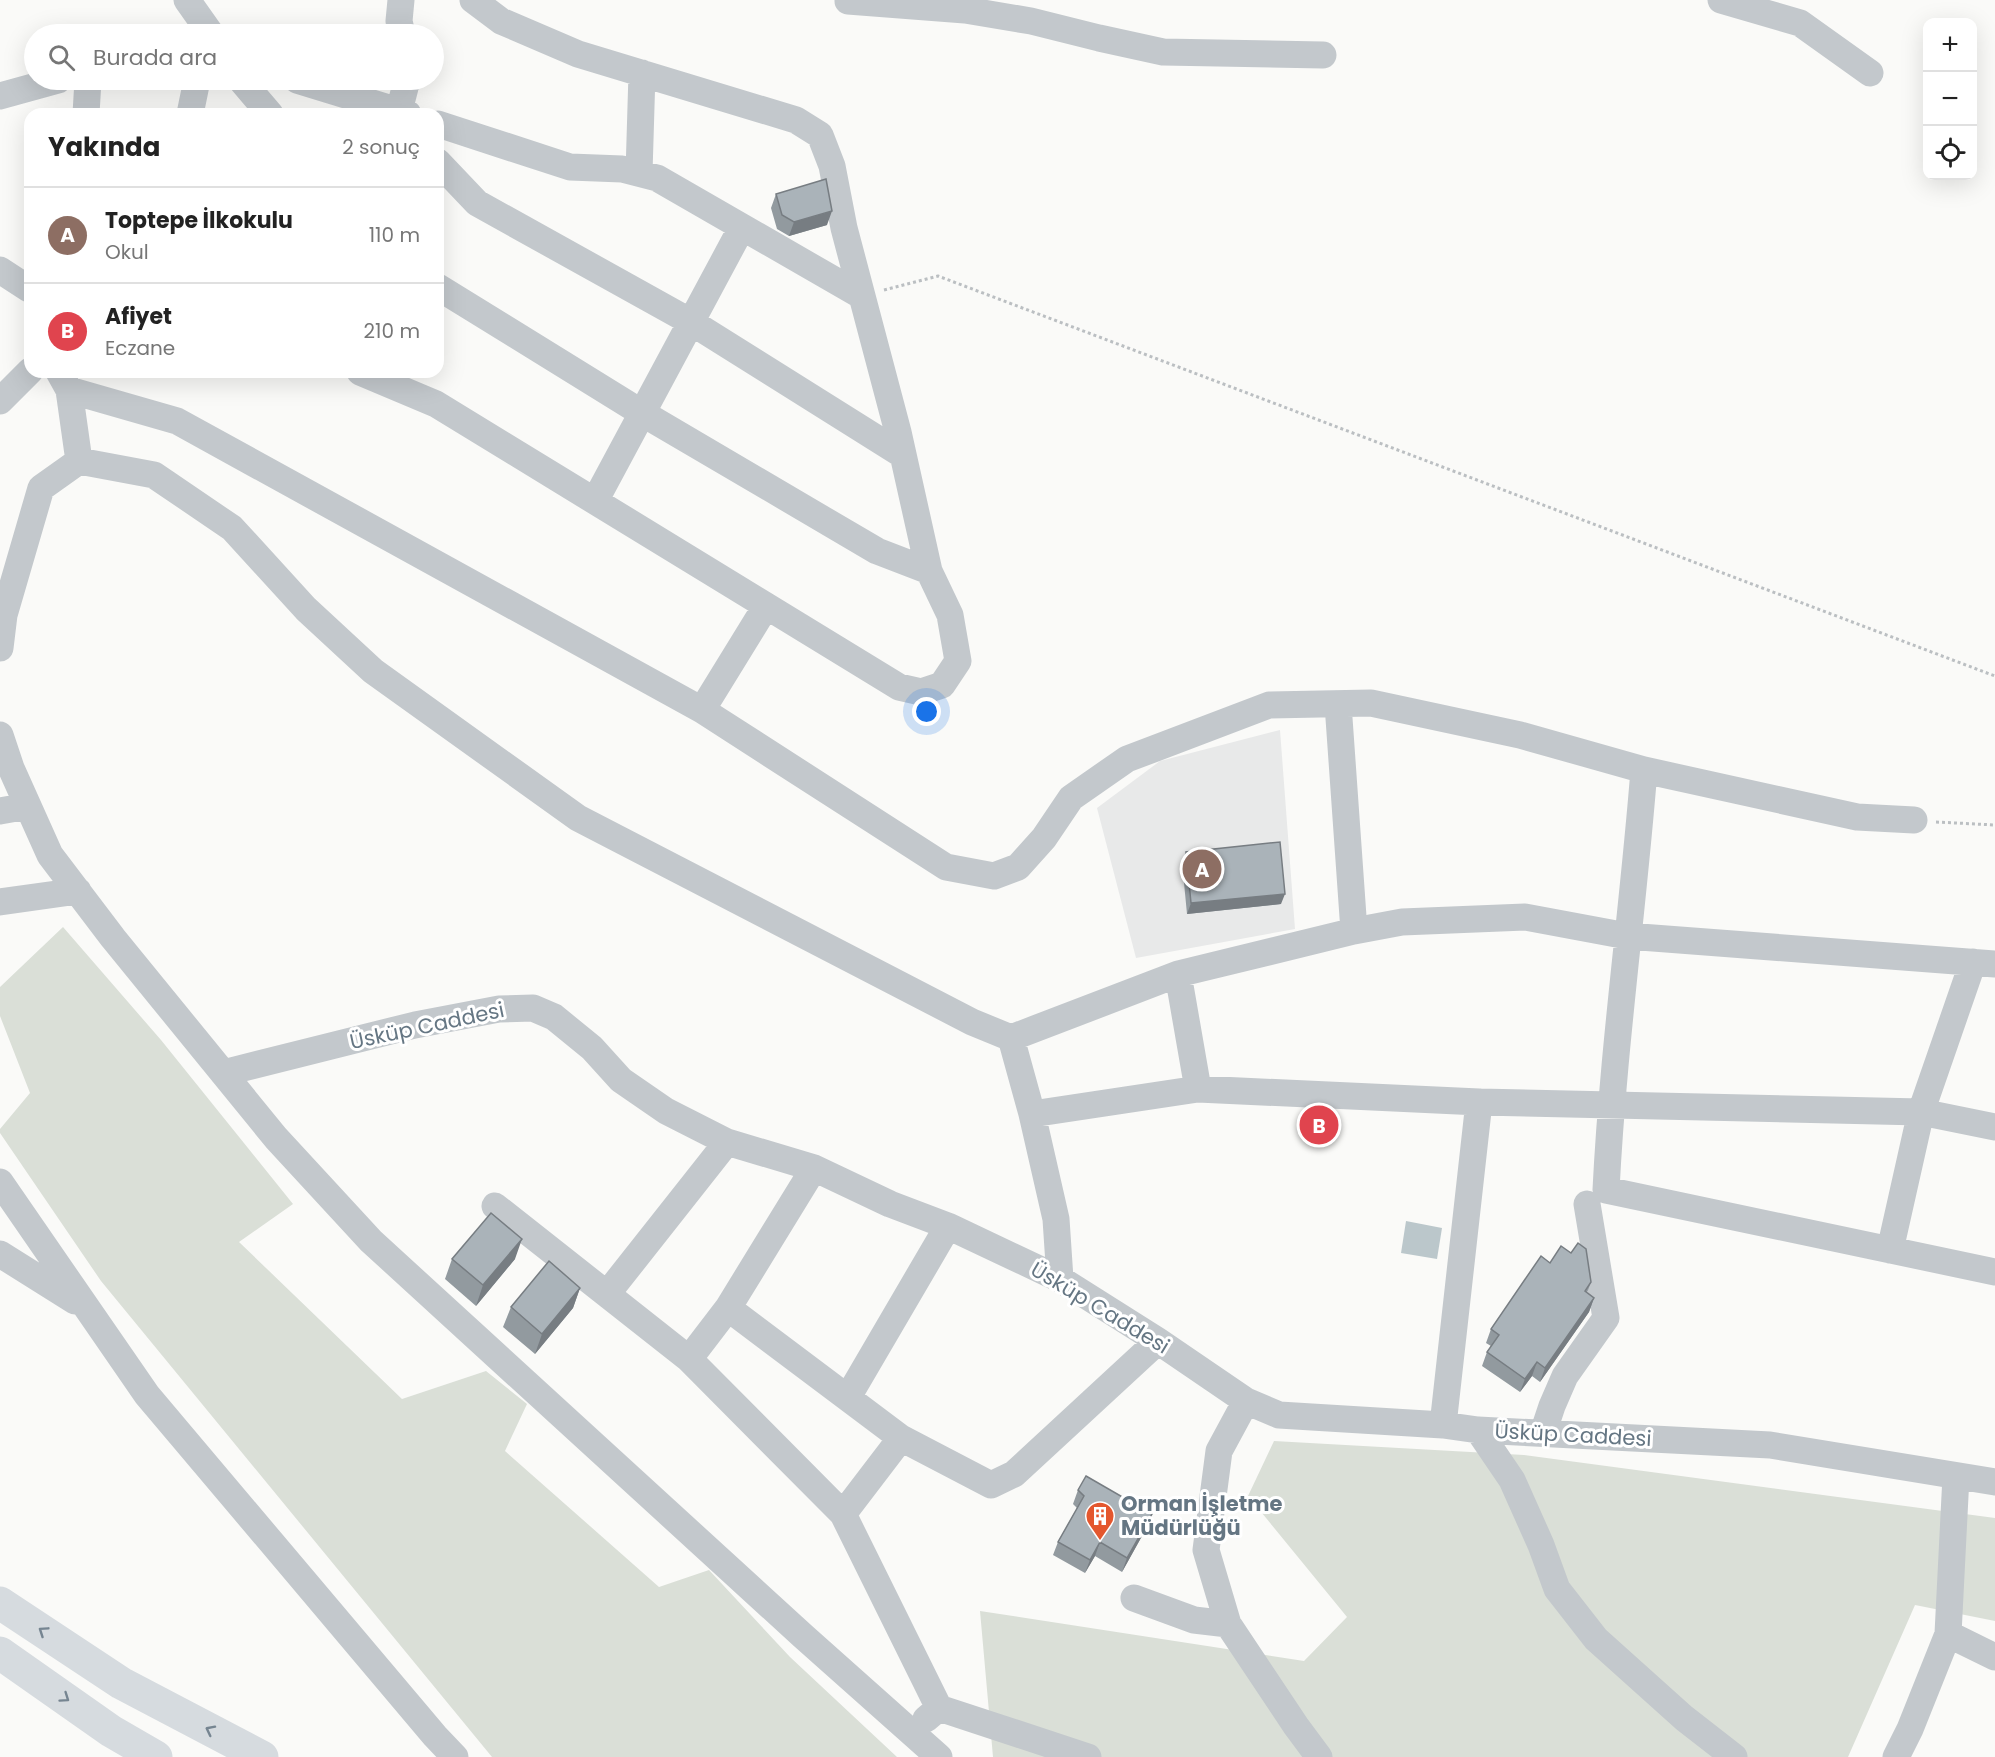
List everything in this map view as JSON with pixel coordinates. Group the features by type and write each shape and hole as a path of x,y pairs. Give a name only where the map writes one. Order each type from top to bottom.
{"main road":[{"path":"0,1603 120,1683 262,1757"},
{"path":"0,1653 111,1731 156,1757"}],"street":[{"path":"187,0 204,24"},
{"path":"400,24 401,0"},
{"path":"374,378 436,404 899,687 921,692 942,685 958,661 950,615 929,571 903,455 844,228 832,166 820,135 796,120 578,54 501,21 473,0"},
{"path":"848,0 964,10 1009,17 1163,52 1323,55"},
{"path":"1721,0 1800,23 1870,73"},
{"path":"639,173 642,73"},
{"path":"0,96 24,89"},
{"path":"86,108 87,90"},
{"path":"191,108 195,90"},
{"path":"250,90 265,108"},
{"path":"329,90 386,108"},
{"path":"397,108 403,90"},
{"path":"444,126 570,167 622,169 657,178 862,296"},
{"path":"444,168 477,203 691,322 903,455"},
{"path":"595,501 742,226"},
{"path":"0,270 24,286"},
{"path":"0,296 24,290"},
{"path":"444,291 642,413 877,551 929,571"},
{"path":"0,401 24,377"},
{"path":"64,381 79,461"},
{"path":"64,381 177,421 702,710 946,867 994,876 1018,867 1044,838 1071,798 1127,759 1269,705 1371,703 1520,735 1644,770 1857,817 1914,820"},
{"path":"0,648 4,615 41,488 79,461 154,475 232,528 306,609 373,671 578,818 972,1022 1011,1038 1178,974 1354,931 1402,922 1525,916 1627,936 1984,963 1921,1112 1890,1250"},
{"path":"702,710 766,606"},
{"path":"1338,704 1354,931"},
{"path":"0,735 11,768 50,855 113,938 276,1138 370,1241 794,1628 939,1757"},
{"path":"1644,770 1639,842 1610,1106 1606,1190 1995,1272"},
{"path":"0,811 28,806"},
{"path":"0,902 78,891"},
{"path":"1178,974 1198,1089"},
{"name":"Üsküp Caddesi","path":"223,1073 415,1025 499,1009 533,1008 554,1017 592,1048 621,1080 657,1105 727,1142 814,1168 890,1204 948,1226 1060,1279 1158,1341 1246,1401 1279,1415 1443,1425 1478,1430 1770,1445 1995,1482"},
{"path":"1011,1038 1032,1114 1056,1219 1060,1279"},
{"path":"1032,1114 1198,1089 1479,1102 1921,1112 1995,1127"},
{"path":"1443,1425 1479,1102"},
{"path":"607,1294 727,1142"},
{"path":"689,1359 728,1308 814,1168"},
{"path":"0,1182 147,1395 455,1757"},
{"path":"1543,1433 1565,1376 1606,1318 1587,1204"},
{"path":"495,1206 689,1359 843,1514 939,1708 1088,1757"},
{"path":"0,1209 68,1282"},
{"path":"848,1398 948,1226"},
{"path":"0,1254 86,1308"},
{"path":"728,1308 901,1438 991,1485 1014,1474 1158,1341"},
{"path":"1246,1401 1219,1451 1206,1550 1228,1624 1319,1757"},
{"path":"1478,1430 1512,1480 1541,1545 1557,1590 1596,1639 1684,1718 1734,1757"},
{"path":"843,1514 901,1438"},
{"path":"1896,1757 1910,1729 1948,1634 1956,1476"},
{"path":"1134,1599 1194,1620 1228,1624"},
{"path":"1948,1634 1995,1657"},
{"path":"911,1732 939,1708"}],"path":[{"path":"862,296 938,276 1995,676"},
{"path":"1914,820 1995,825"}],"shaded area":[{"path":"1280,730 1295,929 1136,958 1097,808 1160,761"},
{"path":"63,927 161,1040 293,1204 239,1242 402,1399 486,1371 527,1404 505,1451 659,1587 709,1570 790,1657 897,1757 492,1757 101,1281 0,1133 0,1129 30,1093 0,1016 0,987"},
{"path":"1406,1221 1442,1228 1437,1259 1401,1253"},
{"path":"1274,1441 1524,1455 1995,1518 1995,1621 1915,1605 1848,1757 993,1757 980,1611 1304,1661 1347,1617 1248,1496"}],"building":[{"path":"826,179 832,211 794,222 782,215 776,194"},
{"path":"1280,842 1285,894 1191,903 1186,852"},
{"path":"491,1213 522,1239 483,1285 452,1259"},
{"path":"1578,1243 1586,1249 1591,1282 1585,1291 1594,1298 1545,1368 1537,1362 1525,1379 1487,1352 1499,1335 1491,1329 1541,1256 1550,1263 1561,1246 1571,1253"},
{"path":"549,1261 580,1288 542,1334 511,1307"},
{"name":"Orman İşletme Müdürlüğü","path":"1086,1476 1152,1514 1127,1558 1100,1542 1090,1560 1058,1542 1084,1496 1078,1490"}],"place":[{"name":"Toptepe İlkokulu","path":"1202,869"},
{"name":"Afiyet","path":"1319,1125"},
{"name":"Orman İşletme Müdürlüğü","path":"1100,1542"}]}
